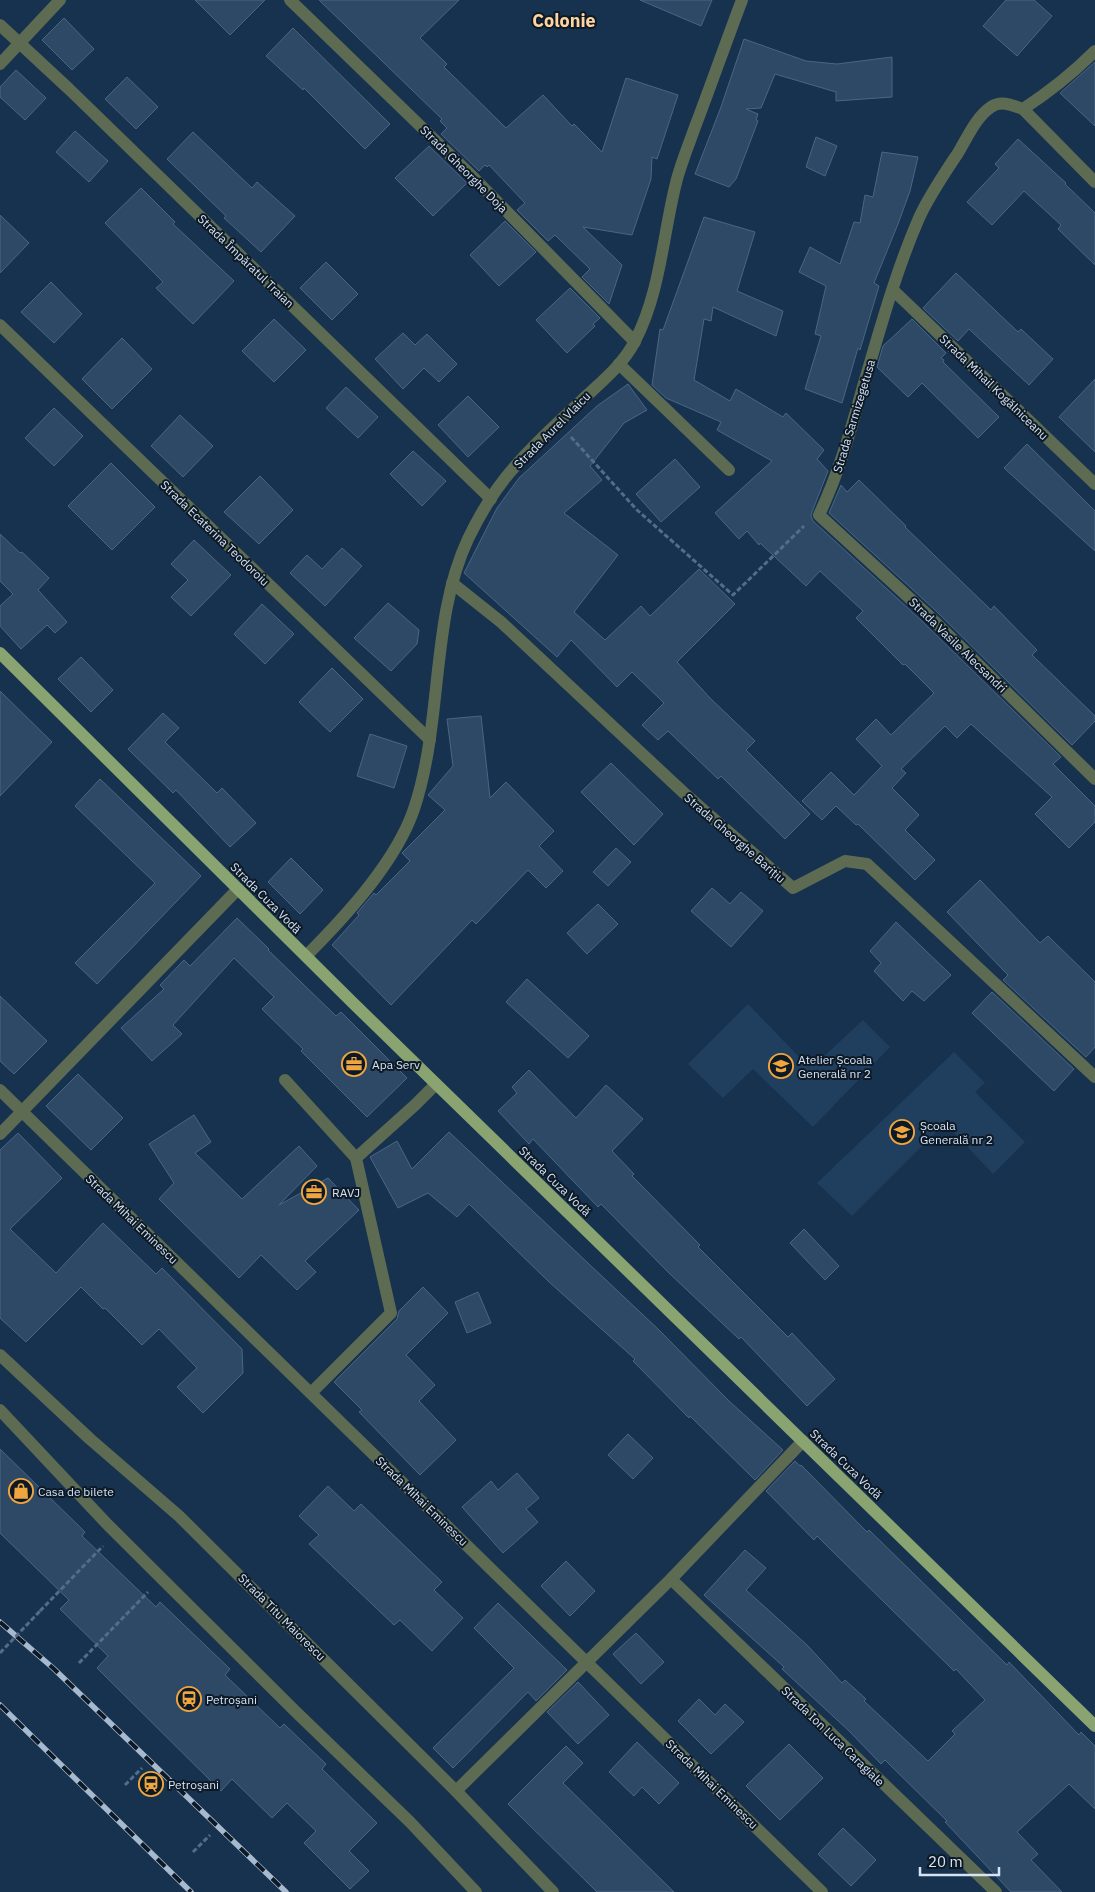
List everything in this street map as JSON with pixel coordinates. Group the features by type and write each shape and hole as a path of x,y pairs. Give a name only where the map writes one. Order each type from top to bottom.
{"main road":[{"name":"Strada Cuza Vodă","path":"0,653 436,1084 1095,1726"}],"street":[{"path":"0,64 60,0"},
{"name":"Strada Gheorghe Doja","path":"290,0 470,174 635,342"},
{"name":"Strada Aurel Vlaicu","path":"306,956 336,926 361,896 399,842 414,810 430,740 442,635 455,568 469,537 490,499 518,462 619,364 635,342 647,312 662,256 677,179 742,0"},
{"name":"Strada Împăratul Traian","path":"0,25 69,89 490,499"},
{"path":"1094,54 1042,97 1023,109 1095,182"},
{"name":"Strada Sarmizegetusa","path":"819,515 830,493 848,440 893,290 920,216 982,115 992,106 1006,102 1023,109"},
{"name":"Strada Mihail Kogălniceanu","path":"893,290 1095,484"},
{"name":"Strada Ecaterina Teodoroiu","path":"0,325 430,740"},
{"path":"619,364 729,470"},
{"name":"Strada Vasile Alecsandri","path":"819,515 929,616 1095,779"},
{"name":"Strada Gheorghe Barițiu","path":"452,583 501,622 684,793 794,888 845,861 867,864 1095,1078"},
{"path":"0,1134 238,889"},
{"path":"285,1080 356,1158 391,1313 311,1393"},
{"path":"356,1158 415,1106 436,1084"},
{"name":"Strada Mihai Eminescu","path":"0,1090 822,1892"},
{"name":"Strada Titu Maiorescu","path":"0,1355 90,1439 180,1516 456,1791 553,1892"},
{"path":"0,1410 116,1533 410,1822 476,1892"},
{"path":"456,1791 671,1579 803,1442"},
{"name":"Strada Ion Luca Caragiale","path":"671,1579 996,1892"}],"path":[{"path":"558,424 636,510 733,595 794,535 819,515"},
{"path":"0,1653 116,1533"},
{"path":"78,1664 162,1578"},
{"path":"125,1785 142,1768"},
{"path":"193,1852 210,1835"}],"shaded area":[{"name":"Atelier Școala Generală nr 2","path":"748,1004 805,1063 820,1060 863,1020 890,1047 813,1127 753,1069 723,1098 688,1064"},
{"name":"Școala Generală nr 2","path":"954,1052 985,1083 975,1092 1025,1142 993,1174 945,1123 852,1216 817,1183"}],"building":[{"path":"195,0 265,0 230,35"},
{"path":"319,0 459,0 420,38 447,64 444,67 506,128 543,95 572,126 574,124 602,152 626,78 678,95 657,159 652,157 651,179 632,235 583,227 622,265 609,304 582,277 590,269 555,235 548,241 517,210 525,203 489,165 487,167 485,165 479,171 441,134 447,128 440,121 442,119"},
{"path":"640,0 712,0 701,26"},
{"path":"1006,0 1034,0 1052,16 1017,56 983,26"},
{"path":"64,18 94,49 72,70 42,40"},
{"path":"293,28 390,124 365,149 304,88 303,90 266,56"},
{"path":"744,39 806,61 837,64 892,57 892,97 836,101 836,92 775,74 761,108 746,109 758,114 756,120 758,121 736,179 729,187 695,174 721,107"},
{"path":"1095,62 1095,126 1060,93"},
{"path":"16,70 46,98 25,120 0,97 0,87"},
{"path":"127,77 158,107 136,129 105,99"},
{"path":"75,131 108,161 89,182 56,152"},
{"path":"193,132 252,188 257,182 295,216 261,252 224,218 226,216 167,159"},
{"path":"816,137 837,146 825,176 806,167"},
{"path":"1018,139 1066,183 1095,213 1095,265 1058,229 1061,225 1024,191 992,225 967,202 999,168 995,164"},
{"path":"429,146 467,183 433,216 395,178"},
{"path":"882,152 918,157 910,191 874,283 879,286 842,403 805,389 821,336 815,334 826,286 799,272 810,247 840,264 854,222 860,223 865,195 873,197"},
{"path":"141,188 175,222 173,224 234,281 193,324 156,288 163,282 105,223"},
{"path":"0,215 29,243 0,273"},
{"path":"704,217 755,232 737,291 783,311 776,336 713,307 711,321 704,319 694,380 730,401 736,389 783,417 786,413 824,450 817,459 828,471 812,512 813,521 923,622 1061,757 1053,764 1095,806 1095,822 1069,848 1035,814 1052,797 971,724 957,738 945,726 901,769 906,773 892,788 919,815 905,830 935,860 915,880 858,824 856,825 836,806 822,820 802,801 831,772 854,795 882,766 856,739 876,719 891,735 934,693 856,618 863,611 820,571 806,586 760,543 759,545 747,531 739,539 715,513 772,461 717,430 721,422 666,398 652,385 660,329 663,330"},
{"path":"505,221 536,252 499,286 470,255"},
{"path":"326,262 358,294 332,320 300,288"},
{"path":"956,273 1018,332 1021,329 1053,359 1029,385 969,329 958,341 923,308"},
{"path":"51,282 82,314 54,343 21,312"},
{"path":"570,288 600,318 593,324 595,326 567,353 536,320"},
{"path":"274,319 306,350 274,382 242,351"},
{"path":"912,319 946,353 941,358 944,360 943,362 999,417 978,438 922,383 908,397 877,367 883,346"},
{"path":"403,333 415,345 427,334 457,364 439,382 424,368 403,389 375,359"},
{"path":"122,338 152,369 112,409 82,379"},
{"path":"1095,379 1095,452 1059,417"},
{"path":"628,384 647,410 624,423 590,466 602,480 564,513 618,555 574,612 605,640 641,606 650,616 699,569 735,604 677,662 710,698 755,741 746,750 810,814 785,839 721,776 718,779 668,731 658,740 642,725 664,703 632,672 617,687 571,640 557,657 464,573 497,508 519,478 597,406"},
{"path":"346,387 378,417 358,438 326,408"},
{"path":"468,396 499,427 468,457 438,425"},
{"path":"54,408 83,436 54,466 25,438"},
{"path":"180,415 213,446 183,477 151,446"},
{"path":"1027,444 1095,511 1095,551 1004,468"},
{"path":"413,451 446,481 422,506 390,474"},
{"path":"675,459 700,487 661,522 636,494"},
{"path":"111,463 155,507 112,550 68,506"},
{"path":"260,476 293,510 259,544 224,512"},
{"path":"859,480 991,610 994,606 1037,650 1032,655 1095,716 1095,721 1072,745 935,610 829,513 841,485 847,492"},
{"path":"0,534 49,578 38,590 67,622 55,633 47,625 21,649 0,626 0,606 13,594 0,581"},
{"path":"194,540 231,575 191,616 171,597 188,580 171,564"},
{"path":"342,548 362,566 325,606 290,573 307,555 322,569"},
{"path":"388,603 419,630 417,644 391,671 354,638"},
{"path":"262,604 294,634 265,664 234,634"},
{"path":"81,657 113,690 91,712 58,679"},
{"path":"332,668 363,699 330,732 299,702"},
{"path":"0,691 52,742 0,796"},
{"path":"163,713 179,728 165,742 217,793 222,788 256,823 230,847 176,790 173,793 128,749"},
{"path":"481,716 490,798 506,782 554,831 539,846 563,871 546,888 528,870 476,924 472,920 391,1005 332,945 359,915 357,913 374,893 376,895 410,861 402,853 445,810 428,795 453,766 447,719"},
{"path":"370,734 407,746 394,788 357,776"},
{"path":"611,763 663,814 634,845 581,792"},
{"path":"100,779 201,876 97,984 75,963 155,883 75,806"},
{"path":"616,848 631,862 608,886 593,872"},
{"path":"291,858 323,890 300,914 268,882"},
{"path":"980,880 1040,943 1048,936 1095,982 1095,1047 1086,1057 1003,980 1008,975 947,912"},
{"path":"712,888 730,904 741,892 763,911 731,947 691,911"},
{"path":"598,904 618,924 587,954 567,933"},
{"path":"237,918 336,1016 341,1012 407,1078 367,1117 301,1051 303,1049 262,1009 274,997 234,958 173,1025 182,1034 152,1061 121,1028 164,989 160,985 184,960 190,966"},
{"path":"896,922 951,975 924,1001 912,991 903,1001 874,971 881,963 870,951"},
{"path":"527,979 589,1036 568,1058 506,1002"},
{"path":"992,992 1074,1069 1054,1091 972,1013"},
{"path":"0,996 47,1041 14,1074 0,1061"},
{"path":"529,1070 576,1118 606,1085 643,1119 612,1151 634,1174 632,1176 700,1245 698,1247 788,1337 792,1333 835,1379 807,1406 741,1337 739,1339 670,1274 601,1204 598,1207 533,1139 529,1144 498,1111 517,1093 512,1087"},
{"path":"78,1074 123,1118 91,1150 46,1106"},
{"path":"194,1115 211,1142 195,1153 242,1199 299,1146 317,1166 279,1205 328,1178 359,1210 305,1261 316,1272 297,1290 261,1255 239,1278 159,1199 174,1183 149,1144"},
{"path":"449,1132 659,1330 729,1401 783,1450 755,1480 690,1416 689,1418 633,1361 635,1359 548,1281 469,1204 457,1217 428,1193 398,1208 370,1157 397,1141 412,1169"},
{"path":"18,1133 62,1178 10,1229 56,1273 103,1223 156,1274 162,1268 242,1349 243,1373 203,1413 177,1387 197,1368 159,1329 142,1345 81,1287 26,1342 0,1318 0,1150"},
{"path":"804,1229 839,1266 825,1280 790,1243"},
{"path":"423,1287 448,1313 406,1355 435,1385 419,1401 456,1440 420,1475 359,1412 362,1410 334,1382 397,1319 399,1311"},
{"path":"478,1292 491,1323 467,1333 455,1302"},
{"path":"628,1434 653,1458 633,1479 608,1455"},
{"path":"0,1449 85,1532 82,1536 156,1607 160,1602 230,1669 225,1675 280,1728 284,1724 326,1764 322,1769 377,1823 349,1851 369,1871 350,1889 304,1843 316,1831 287,1803 272,1818 232,1779 221,1791 97,1668 108,1656 60,1609 69,1600 0,1533"},
{"path":"795,1461 867,1532 869,1530 1007,1665 1009,1662 1079,1735 1081,1732 1095,1746 1095,1809 1069,1784 1017,1832 1038,1854 1031,1860 1062,1892 1011,1892 945,1822 947,1821 885,1760 881,1764 848,1730 782,1669 784,1667 704,1595 745,1550 766,1568 746,1590 807,1645 842,1683 845,1680 866,1699 864,1701 928,1761 955,1734 952,1731 985,1700 956,1669 954,1671 817,1536 814,1540 766,1491"},
{"path":"517,1473 539,1498 526,1509 538,1522 503,1553 462,1507 491,1481 498,1490"},
{"path":"328,1486 354,1511 361,1504 442,1582 434,1590 463,1618 432,1651 400,1620 394,1625 309,1544 319,1535 299,1516"},
{"path":"566,1561 595,1591 570,1616 541,1586"},
{"path":"498,1603 567,1670 536,1701 528,1692 453,1768 433,1748 514,1668 474,1628"},
{"path":"636,1633 664,1662 641,1684 613,1654"},
{"path":"578,1682 609,1715 578,1744 547,1712"},
{"path":"699,1699 715,1715 725,1704 744,1722 711,1754 678,1721"},
{"path":"637,1742 679,1783 659,1804 642,1787 634,1796 609,1772"},
{"path":"789,1744 823,1778 780,1820 746,1786"},
{"path":"566,1746 583,1763 563,1783 674,1892 597,1892 508,1804"},
{"path":"843,1828 876,1860 851,1886 818,1854"}],"railway":[{"path":"0,1622 53,1668 286,1892"},
{"path":"0,1705 191,1892"}],"place":[{"name":"Apa Serv","path":"354,1064"},
{"name":"Atelier Școala Generală nr 2","path":"781,1066"},
{"name":"Școala Generală nr 2","path":"902,1132"},
{"name":"RAVJ","path":"314,1192"},
{"name":"Casa de bilete","path":"21,1491"},
{"name":"Petroșani","path":"189,1699"},
{"name":"Petroşani","path":"151,1784"}],"district":[{"name":"Colonie","path":"564,20"}]}
